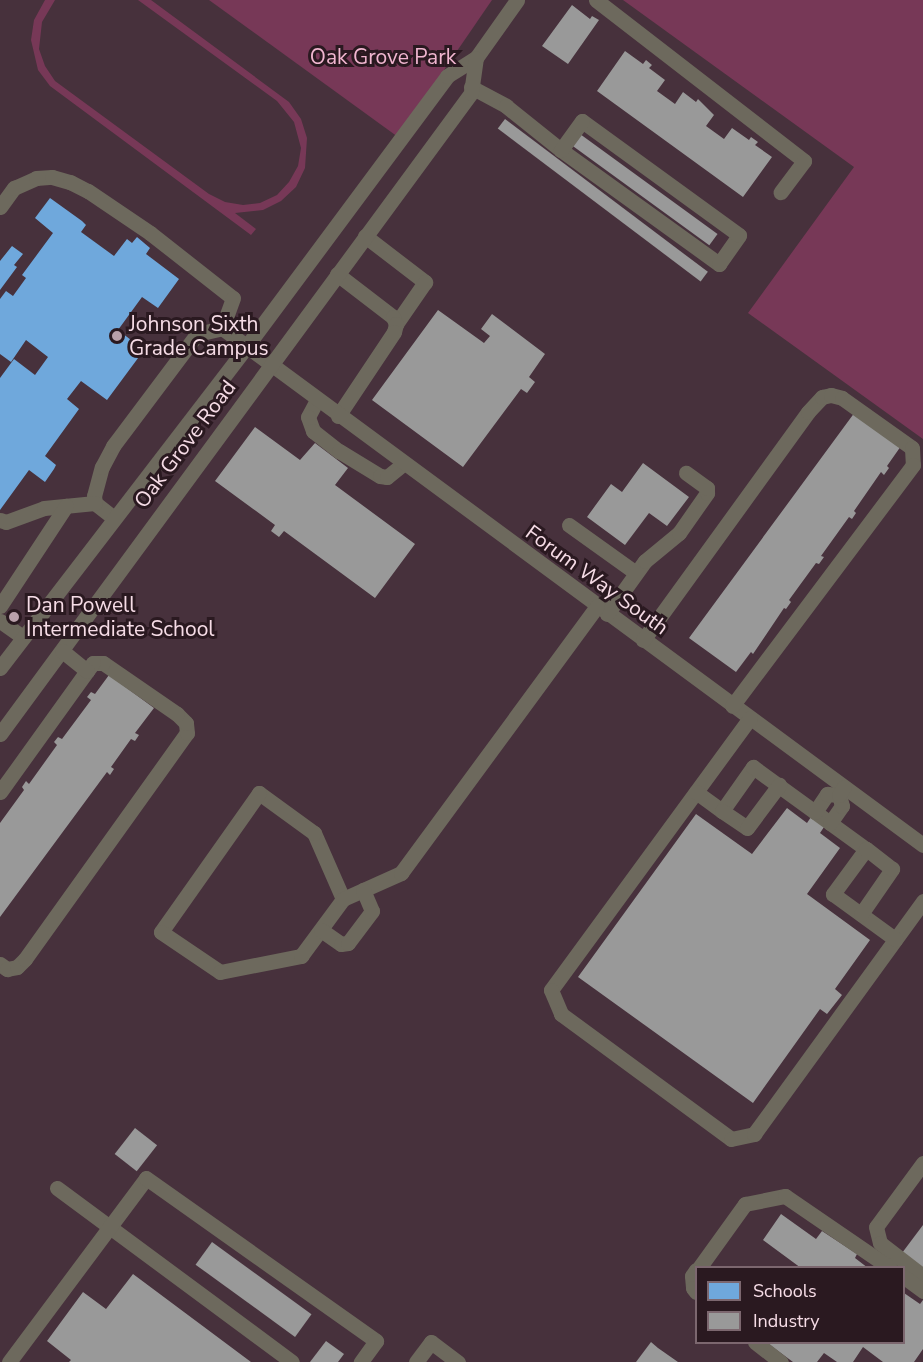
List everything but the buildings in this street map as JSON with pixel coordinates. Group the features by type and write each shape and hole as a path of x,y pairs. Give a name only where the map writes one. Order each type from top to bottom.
{"street":[{"name":"Oak Grove Road","path":"0,668 246,347 447,76 476,58 517,0"},
{"path":"596,0 804,161 781,192"},
{"name":"Oak Grove Road","path":"0,734 471,93 476,58"},
{"path":"471,87 506,106 561,150 719,264 739,235 582,121 561,150"},
{"path":"0,207 14,188 36,178 52,177 70,182 88,191 150,233 233,298 222,328 197,334 113,447 102,467 95,503"},
{"path":"338,416 425,282 365,236"},
{"path":"337,274 393,317 396,324"},
{"name":"Forum Way South","path":"222,328 270,366 750,718 842,791 923,845"},
{"path":"643,640 808,412 822,397 831,395 842,398 912,448 913,465 732,706"},
{"path":"317,400 308,417 313,431 339,451 380,476 387,477 403,464"},
{"path":"343,899 314,834 259,793 161,932 220,972 301,956 343,899 401,873 602,610 645,561 679,533 707,493 707,488 686,473"},
{"path":"0,520 6,522 44,508 95,503 114,518"},
{"path":"0,606 66,506"},
{"path":"569,525 636,573"},
{"path":"0,621 23,637"},
{"path":"62,651 87,671"},
{"path":"0,792 93,663 103,663 177,714 186,723 187,733 25,960 17,967 7,969 0,964"},
{"path":"750,718 550,990 561,1014 731,1139 754,1134 923,901"},
{"path":"722,811 753,767 866,849 892,869 861,914"},
{"path":"696,792 747,828 778,785"},
{"path":"815,812 827,794 842,791 842,806 830,823"},
{"path":"866,849 833,894 896,939"},
{"path":"321,930 341,944 348,943 372,911 363,890"},
{"path":"923,1163 876,1227 880,1243 923,1276"},
{"path":"9,1362 146,1178 376,1341 362,1362"},
{"path":"57,1188 292,1362"},
{"path":"700,1266 745,1204 785,1196 887,1266"},
{"path":"695,1272 692,1276 695,1291"},
{"path":"905,1278 923,1291"},
{"path":"416,1362 431,1342 459,1362"},
{"path":"758,1344 781,1362"}],"green space":[{"path":"45,0 55,0 42,22 39,49 45,66 55,81 209,194 225,202 243,205 260,203 277,195 289,182 298,166 301,148 294,122 277,101 138,0 151,0 289,102 301,119 307,138 305,168 296,187 281,201 263,210 235,213 256,229 251,235 50,86 38,70 31,40 34,20"},
{"name":"Oak Grove Park","path":"209,0 492,0 398,137"},
{"path":"623,0 923,0 923,439 748,313 854,167"}],"place":[{"name":"Johnson Sixth Grade Campus","path":"117,336"},
{"name":"Dan Powell Intermediate School","path":"14,617"}]}
